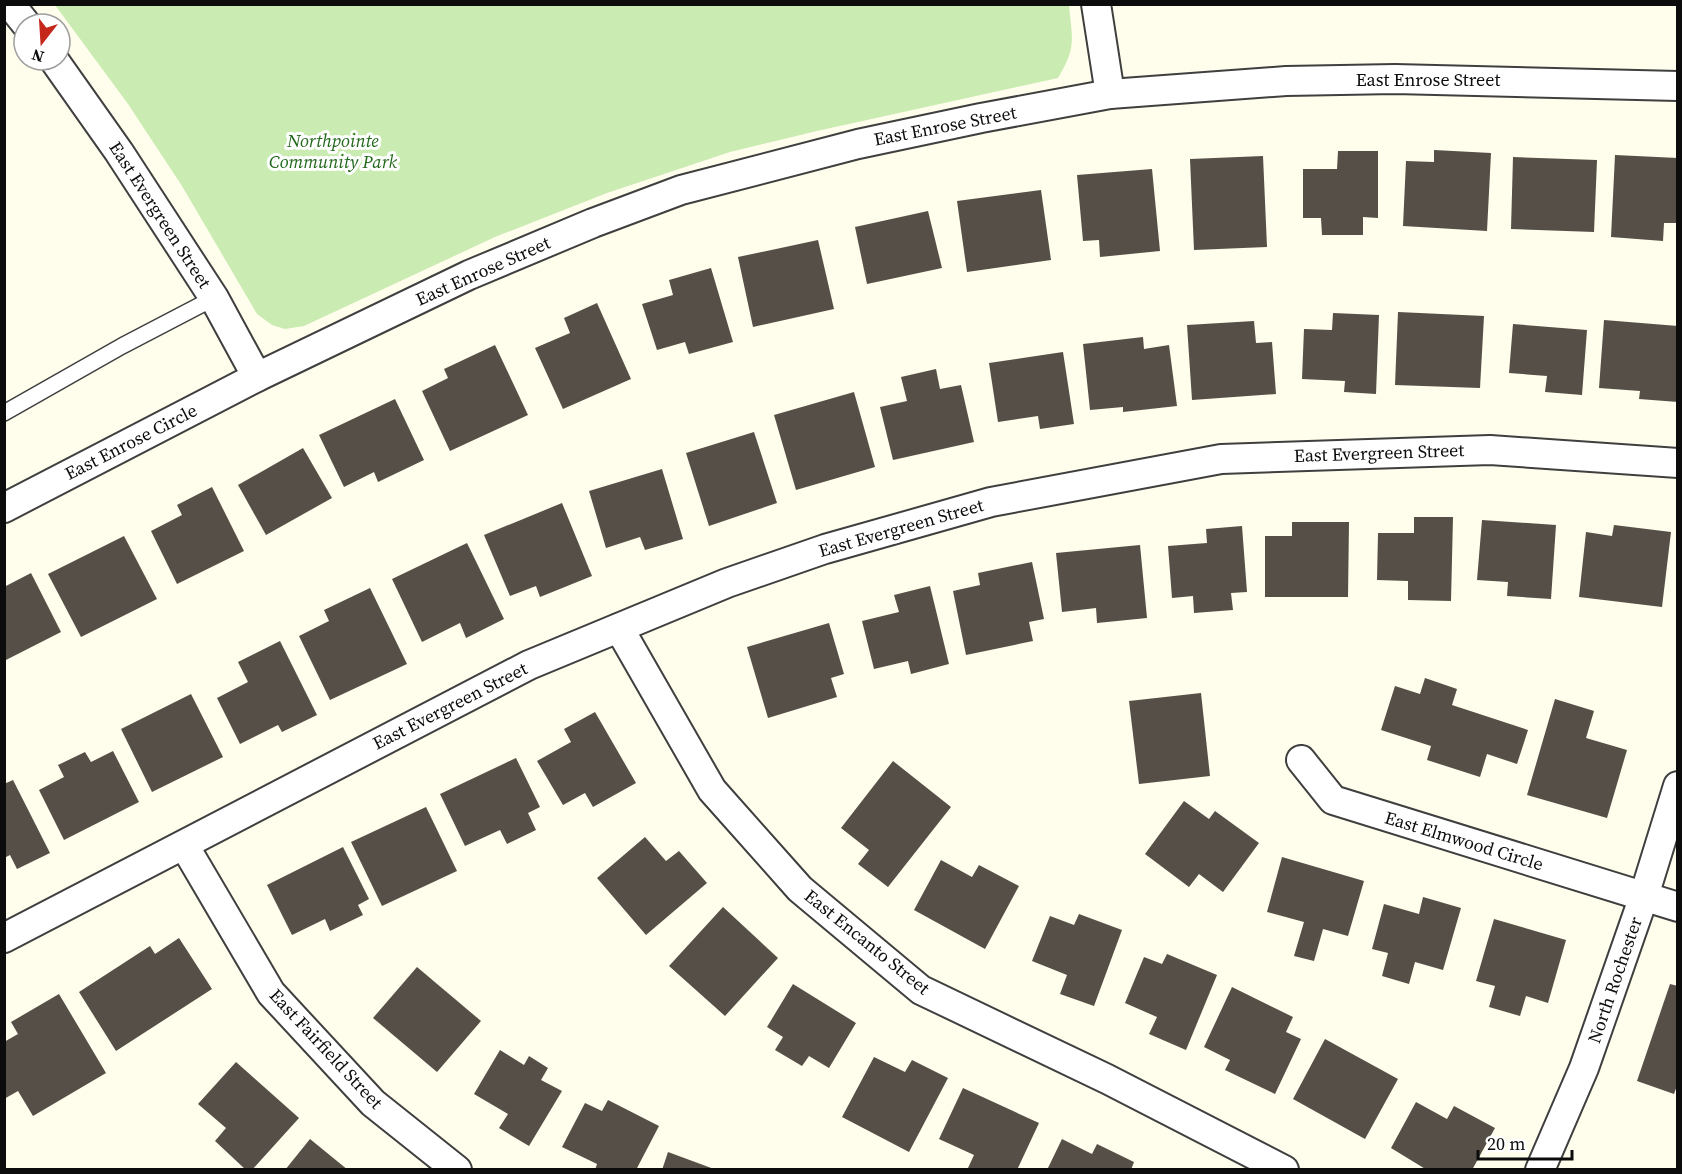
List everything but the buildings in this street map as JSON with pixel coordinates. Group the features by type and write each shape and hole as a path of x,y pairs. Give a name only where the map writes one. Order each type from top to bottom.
{"street":[{"path":"1096,4 1110,94"},
{"name":"East Evergreen Street","path":"62,72 119,152 214,298 257,377"},
{"name":"East Enrose Street","path":"257,377 469,275 592,223 681,190 858,144 981,118 1110,94 1286,81 1429,80 1677,86"},
{"name":"East Enrose Circle","path":"4,508 257,377"},
{"name":"East Evergreen Street","path":"4,938 529,665 727,583 814,553 991,502 1221,459 1490,450 1677,463"},
{"name":"East Encanto Street","path":"619,628 712,790 800,889 921,990 1107,1079 1284,1170"},
{"name":"East Elmwood Circle","path":"1301,760 1333,800 1677,907"},
{"name":"North Rochester","path":"1540,1170 1584,1068 1644,896 1677,786"},
{"name":"East Fairfield Street","path":"184,845 271,993 373,1103 457,1170"}],"lane":[{"path":"4,413 122,346 214,298"}],"green space":[{"name":"Northpointe Community Park","path":"55,5 1069,5 1072,42 1068,58 1058,78 730,152 607,193 495,237 304,326 285,329 272,325 257,314 182,186 128,104 72,28 72,12 60,12"}]}
